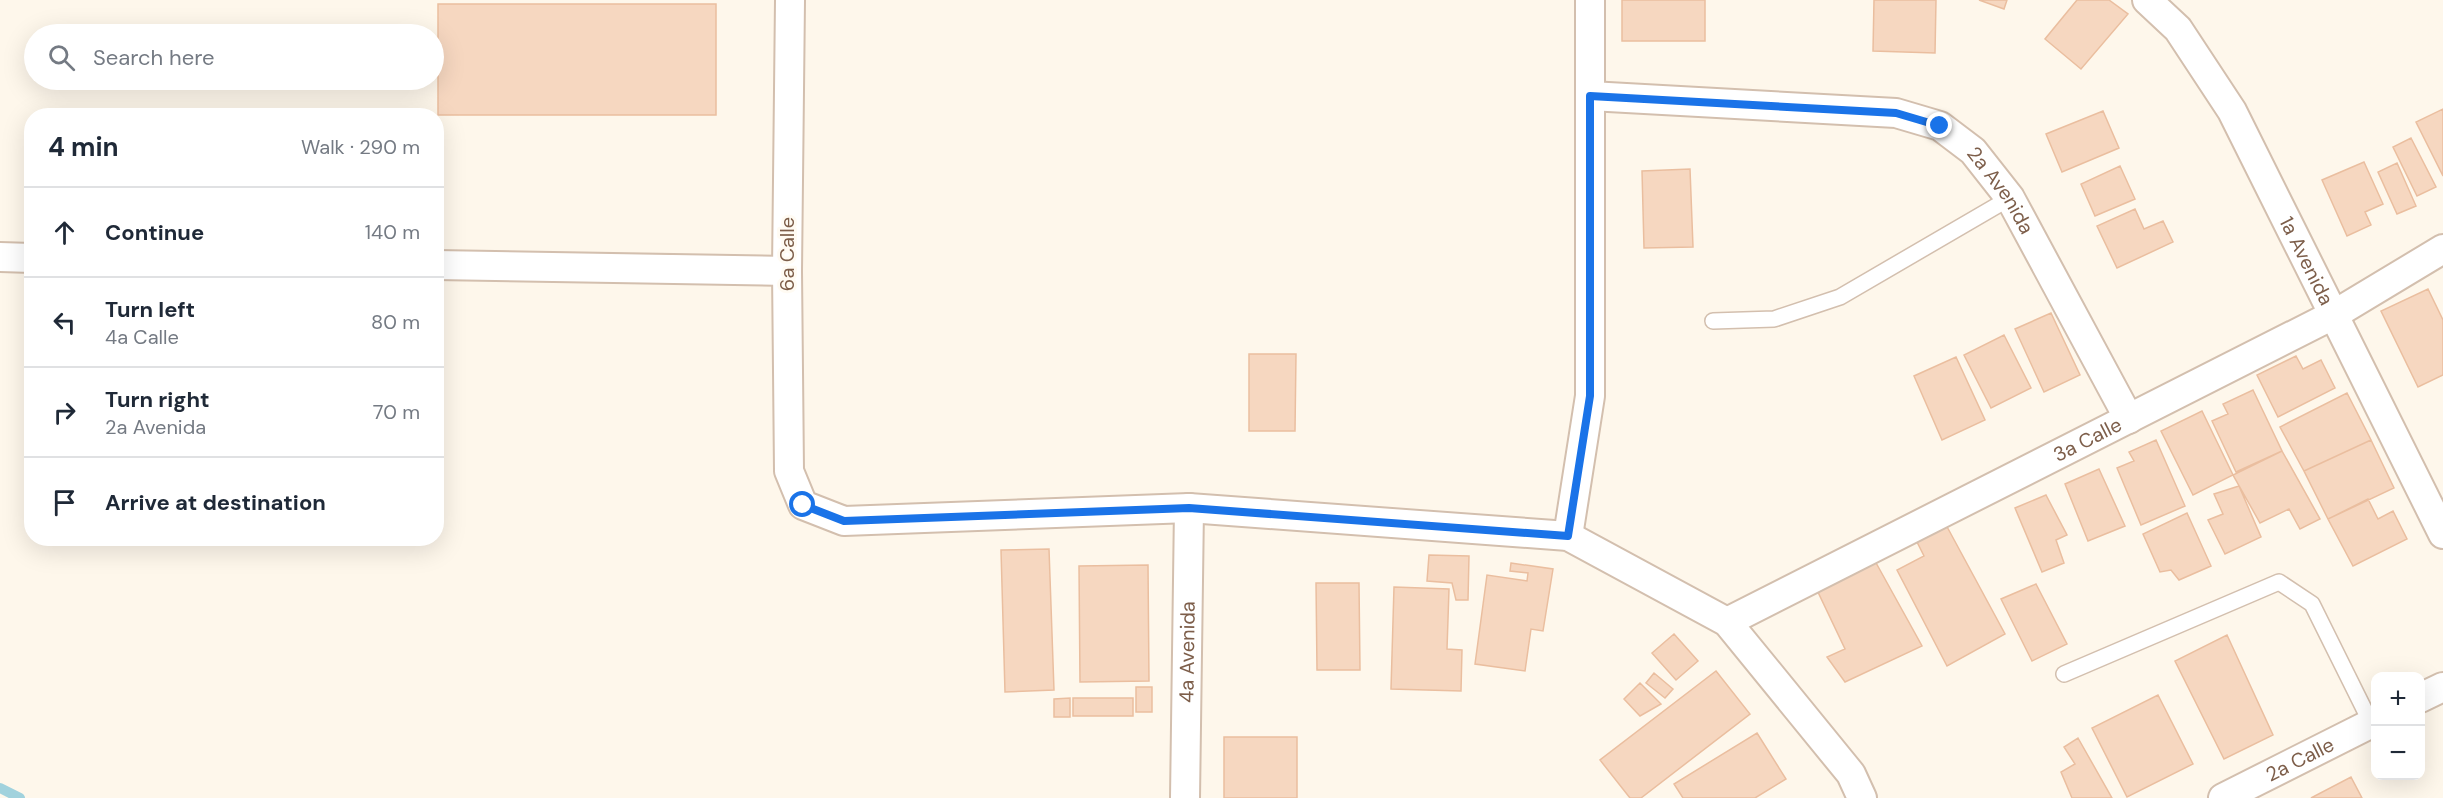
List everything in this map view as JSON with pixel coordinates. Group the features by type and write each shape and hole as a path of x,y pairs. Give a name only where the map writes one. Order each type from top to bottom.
{"street":[{"name":"6a Calle","path":"790,0 787,271 789,471 803,505 844,521 1189,508"},
{"path":"1568,536 1590,396 1590,0"},
{"name":"1a Avenida","path":"2147,0 2178,29 2232,111 2443,534"},
{"name":"2a Avenida","path":"1590,96 1896,113 1940,126 1973,152 2010,198 2129,418"},
{"name":"3a Calle","path":"1727,622 2335,314 2443,249"},
{"path":"0,257 24,258"},
{"path":"444,265 787,271"},
{"path":"1189,508 1568,536 1727,622 1851,774 1863,798"},
{"name":"4a Avenida","path":"1185,798 1189,508"},
{"path":"2425,696 2443,687"},
{"name":"2a Calle","path":"2223,798 2371,723"}],"lane":[{"path":"1713,321 1774,319 1840,297 2010,198"},
{"path":"2064,674 2279,582 2313,604 2371,718"}],"building":[{"path":"1622,0 1705,0 1705,41 1622,41"},
{"path":"1874,0 1936,0 1935,53 1873,51"},
{"path":"1979,0 2007,0 2004,9"},
{"path":"2077,0 2109,0 2128,14 2081,69 2045,39"},
{"path":"438,4 716,4 716,115 444,115 444,108 438,108 438,90 444,90 444,24 438,24"},
{"path":"2443,109 2443,176 2416,122"},
{"path":"2103,111 2119,148 2062,172 2046,134"},
{"path":"2411,138 2436,187 2417,196 2393,147"},
{"path":"2364,162 2383,204 2365,212 2371,225 2347,236 2322,180"},
{"path":"2397,163 2416,206 2397,214 2378,172"},
{"path":"2120,166 2135,199 2095,216 2081,184"},
{"path":"1690,169 1693,247 1644,248 1642,171"},
{"path":"2135,209 2144,229 2163,221 2173,242 2117,268 2097,226"},
{"path":"2428,289 2443,320 2443,375 2418,387 2381,311"},
{"path":"2051,313 2080,375 2044,392 2015,329"},
{"path":"2004,335 2031,388 1991,408 1964,355"},
{"path":"1249,354 1296,354 1295,431 1249,431"},
{"path":"2296,356 2303,369 2321,360 2335,388 2278,417 2257,375"},
{"path":"1956,357 1985,420 1942,440 1914,376"},
{"path":"2253,390 2282,451 2236,472 2212,421 2228,414 2223,404"},
{"path":"2347,393 2371,440 2304,471 2280,427"},
{"path":"2202,411 2233,475 2193,495 2161,431"},
{"path":"2156,440 2185,506 2141,525 2117,468 2134,461 2129,452"},
{"path":"2371,440 2394,488 2328,519 2304,471"},
{"path":"2282,451 2320,519 2300,529 2289,509 2260,523 2233,475"},
{"path":"2099,469 2125,526 2088,541 2065,484"},
{"path":"2239,486 2261,537 2225,554 2208,520 2223,514 2214,494"},
{"path":"2046,495 2067,535 2056,540 2064,563 2042,572 2015,508"},
{"path":"2368,499 2378,519 2393,511 2407,539 2353,566 2328,519"},
{"path":"2187,513 2211,566 2179,580 2171,570 2160,572 2143,534"},
{"path":"1945,523 2005,634 1947,666 1897,570 1924,556 1916,540"},
{"path":"1049,549 1054,690 1005,692 1001,550"},
{"path":"1429,555 1469,556 1468,600 1456,600 1452,583 1427,581"},
{"path":"1875,561 1922,646 1845,682 1827,657 1845,649 1817,590"},
{"path":"1511,563 1553,569 1543,631 1531,629 1525,671 1475,664 1487,575 1527,581 1528,573 1510,571"},
{"path":"1148,565 1149,681 1080,682 1079,566"},
{"path":"1316,583 1359,583 1360,670 1317,670"},
{"path":"2036,584 2067,644 2032,661 2001,599"},
{"path":"1394,587 1449,589 1447,649 1462,650 1461,691 1391,689"},
{"path":"1674,634 1698,661 1676,680 1652,653"},
{"path":"2227,635 2273,735 2224,759 2175,661"},
{"path":"1716,671 1750,714 1641,798 1630,798 1600,760"},
{"path":"1654,673 1673,689 1665,698 1646,683"},
{"path":"1640,683 1661,704 1640,716 1624,699"},
{"path":"1136,687 1152,687 1152,712 1136,712"},
{"path":"2158,695 2193,764 2127,797 2092,728"},
{"path":"1070,698 1070,717 1054,717 1054,699"},
{"path":"1073,698 1133,698 1133,716 1073,716"},
{"path":"1757,733 1786,779 1755,798 1683,798 1674,784"},
{"path":"1224,737 1297,737 1297,798 1224,798"},
{"path":"2078,738 2112,798 2072,798 2061,772 2075,764 2064,747"},
{"path":"2351,777 2362,798 2311,798"}],"waterway":[{"path":"0,788 20,798"}],"route":[{"path":"803,505 844,521 1189,508 1568,536 1590,396 1590,96 1896,113 1940,126"}]}
